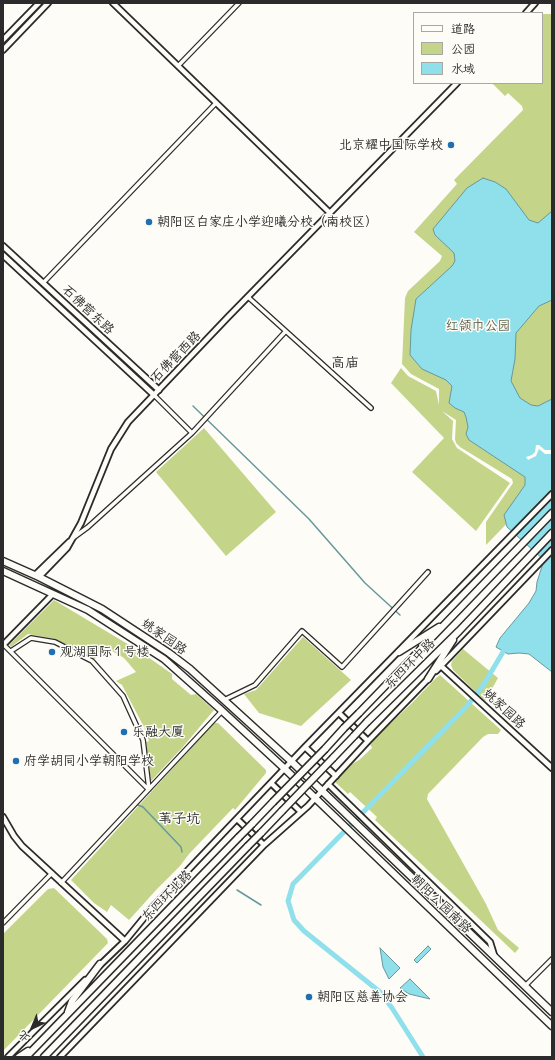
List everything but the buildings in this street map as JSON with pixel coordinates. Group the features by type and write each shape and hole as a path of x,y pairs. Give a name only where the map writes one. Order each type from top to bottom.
{"main road":[{"name":"东四环中路","path":"325,749 552,513"},
{"name":"东四环中路","path":"282,811 552,533"},
{"name":"姚家园路","path":"3,561 37,576 102,609 146,637 190,669 322,791"},
{"name":"姚家园路","path":"3,571 88,610 164,659 222,710 315,798"},
{"path":"399,652 448,620"},
{"path":"428,679 459,630"},
{"name":"东四环北路","path":"26,1057 325,749"},
{"name":"朝阳公园南路","path":"322,791 552,1012"},
{"name":"朝阳公园南路","path":"315,798 552,1026"},
{"name":"东四环北路","path":"44,1057 282,811"},
{"path":"67,1015 72,1001 100,964"},
{"path":"19,1057 36,1046"}],"street":[{"path":"3,40 39,3"},
{"path":"3,50 48,3"},
{"path":"113,3 330,213"},
{"path":"178,66 240,3"},
{"path":"527,12 534,3"},
{"name":"石佛营西路","path":"37,576 67,548 81,523 111,449 128,422 456,84"},
{"path":"43,283 216,103"},
{"name":"石佛营东路","path":"3,246 159,390"},
{"name":"石佛营东路","path":"3,255 154,395"},
{"path":"248,297 371,408"},
{"path":"72,539 88,527 192,433 285,332"},
{"path":"154,395 192,433"},
{"name":"东四环中路","path":"285,769 552,494"},
{"name":"东四环中路","path":"315,798 552,550"},
{"path":"224,700 255,685 302,631 342,667 428,572"},
{"path":"53,594 3,644 149,789"},
{"path":"11,651 31,638 55,642 92,661 123,696 143,740 149,789"},
{"name":"姚家园路","path":"441,666 552,768"},
{"path":"62,883 222,710"},
{"path":"339,713 368,741"},
{"path":"305,747 336,776"},
{"name":"东四环北路","path":"8,1057 100,964 125,941 152,908 285,769"},
{"path":"271,783 301,812"},
{"name":"朝阳公园南路","path":"328,784 490,942 494,957"},
{"path":"60,1057 264,845 315,798"},
{"path":"3,817 14,836 22,846 125,941"},
{"path":"237,819 264,845"},
{"path":"3,923 52,873"},
{"path":"525,986 552,959"}],"green space":[{"name":"红领巾公园","path":"543,14 552,14 552,477 486,545 486,522 513,483 512,479 460,447 456,443 455,439 456,420 442,411 453,421 452,439 457,448 510,483 476,531 412,472 444,438 391,383 401,368 408,376 436,391 439,405 439,389 411,374 402,364 405,298 408,291 440,261 442,256 414,232 457,184 454,180 523,110 522,106 508,93 505,96 493,84 543,84"},
{"path":"204,428 276,512 226,556 156,472"},
{"path":"54,600 141,652 172,674 172,679 191,695 196,694 214,710 182,748 151,781 146,742 149,741 144,727 122,685 116,681 136,672 124,658 102,645 95,659 55,639 28,634 11,647 9,645"},
{"path":"303,637 351,680 301,726 259,713 244,694 256,690"},
{"path":"463,649 498,678 485,701 453,670 451,665 452,661"},
{"path":"440,675 501,730 498,734 488,734 483,737 428,794 427,799 486,904 498,930 519,948 515,953 375,820 377,817 350,792 348,794 336,783 336,780 352,764 359,760 372,748 370,744 373,740"},
{"path":"214,723 218,723 266,770 266,773 235,810 233,808 129,920 111,905 107,912 94,903 71,880"},
{"path":"54,888 107,939 108,943 3,1051 3,934 48,889"}],"water":[{"name":"红领巾公园","path":"483,178 495,182 506,189 529,220 538,223 552,211 552,300 539,306 516,333 515,359 511,381 520,398 531,405 538,406 552,399 552,672 529,654 508,654 496,647 500,638 529,603 536,591 537,582 544,560 507,527 504,515 525,485 525,477 469,440 466,434 468,427 464,412 455,408 449,403 452,386 446,380 422,369 410,355 411,330 416,299 452,266 455,261 454,253 435,235 433,229 467,188"},
{"path":"428,946 431,949 417,963 414,960"},
{"path":"380,948 400,968 389,979 383,967"},
{"path":"410,979 430,999 409,994 400,988"}],"pier":[{"path":"536,445 539,445 545,450 552,450 552,454 545,454 539,449 536,456 528,460 526,457 535,452"}],"waterway":[{"path":"193,406 309,519 365,583 400,615"},
{"path":"423,1057 380,992 304,931 294,920 288,901 293,884 467,706 484,684 503,652"},
{"path":"138,805 143,807 181,847 182,852"},
{"path":"237,890 261,905"}],"place":[{"name":"北京耀中国际学校","path":"451,145"},
{"name":"朝阳区白家庄小学迎曦分校（南校区）","path":"149,222"},
{"name":"观湖国际 1 号楼","path":"52,652"},
{"name":"乐融大厦","path":"124,732"},
{"name":"府学胡同小学朝阳学校","path":"16,761"},
{"name":"朝阳区慈善协会","path":"309,997"}],"district":[{"name":"高庙","path":"345,363"},
{"name":"苇子坑","path":"179,819"}]}
